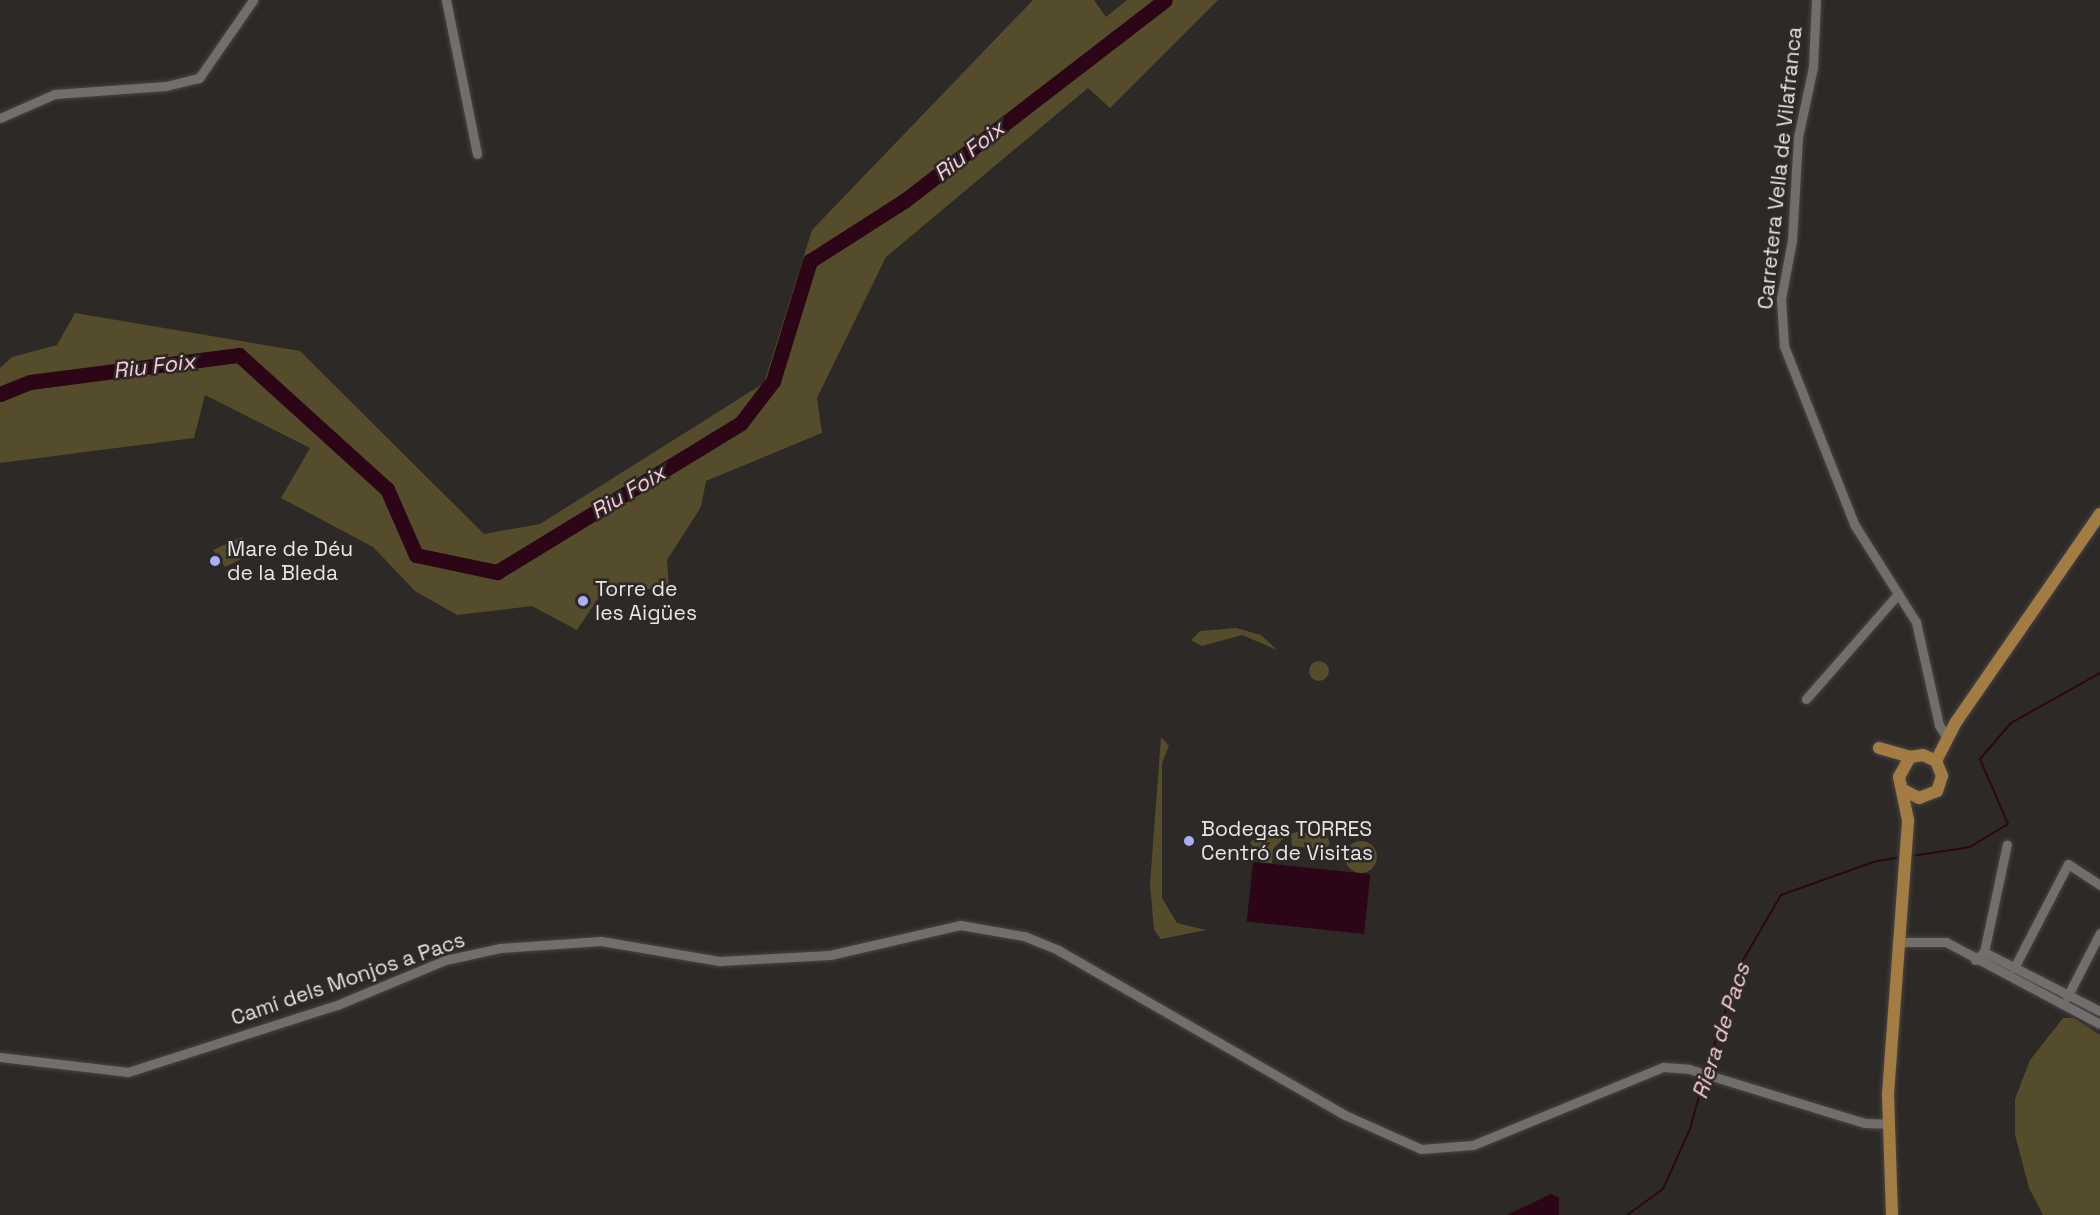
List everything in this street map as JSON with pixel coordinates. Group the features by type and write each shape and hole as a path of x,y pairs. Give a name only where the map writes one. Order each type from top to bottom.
{"main road":[{"path":"1903,790 1919,798 1932,795 1941,784 1936,761 1946,736 2100,514"},
{"path":"1899,771 1946,736"},
{"path":"1892,1215 1888,1124 1908,820 1899,771 1879,748 1936,761"},
{"path":"1908,820 1919,798"}],"street":[{"path":"0,118 55,94 166,86 199,78 253,0"},
{"path":"446,0 477,154"},
{"name":"Carretera Vella de Vilafranca","path":"1815,0 1813,67 1798,137 1792,240 1781,299 1784,346 1854,524 1916,622 1939,725 1946,736"},
{"path":"1806,699 1898,594"},
{"path":"1975,960 1984,952 2007,844"},
{"path":"2014,968 2068,864 2100,885"},
{"name":"Camí dels Monjos a Pacs","path":"0,1058 128,1072 337,1005 445,960 500,948 601,940 719,961 830,955 960,925 1024,936 1058,950 1345,1115 1421,1149 1454,1150 1487,1141 1654,1068 1699,1072 1841,1117 1888,1124"},
{"path":"2067,997 2100,933"},
{"path":"1900,942 1946,942 1975,960 2100,1024"},
{"path":"1984,952 2067,997 2100,1011"}],"shaded area":[{"path":"1033,0 1094,0 1106,17 1127,0 1218,0 1110,108 1088,88 886,257 817,398 822,433 706,481 701,507 667,560 669,587 601,594 577,630 532,606 457,615 415,591 373,547 281,498 310,448 205,395 194,438 0,463 0,368 12,357 57,345 75,313 300,351 484,534 540,524 764,383 812,230"},
{"path":"242,537 251,554 225,567 213,550"},
{"path":"1236,628 1261,635 1277,650 1242,635 1202,646 1191,640 1200,631"},
{"path":"1319,661 1326,664 1329,671 1326,678 1319,681 1312,678 1309,671 1312,664"},
{"path":"1161,737 1169,746 1162,763 1162,898 1177,923 1206,930 1161,939 1154,930 1150,884"},
{"path":"1270,829 1282,830 1283,839 1273,849 1272,863 1262,863 1250,842"},
{"path":"1297,832 1327,835 1330,844 1323,850 1292,846 1291,834"},
{"path":"1361,841 1372,846 1377,857 1372,868 1361,873 1350,868 1345,857 1350,846"},
{"path":"1253,862 1370,874 1364,934 1247,922"},
{"path":"2063,1018 2074,1018 2100,1035 2100,1215 2043,1215 2029,1188 2015,1135 2015,1099 2030,1060"},
{"path":"1551,1194 1559,1198 1559,1215 1507,1215"}],"waterway":[{"name":"Riu Foix","path":"0,394 30,382 239,355 387,489 416,555 497,572 741,423 773,381 810,261 904,201 1165,0"},
{"name":"Riera de Pacs","path":"1911,856 1970,847 2008,824 1980,759 2011,723 2100,673"},
{"name":"Riera de Pacs","path":"1705,1072 1742,962 1781,895 1873,862 1902,857"},
{"name":"Riera de Pacs","path":"1627,1215 1663,1189 1690,1129 1704,1078"}],"place":[{"name":"Mare de Déu de la Bleda","path":"215,561"},
{"name":"Torre de les Aigües","path":"583,601"},
{"name":"Bodegas TORRES Centró de Visitas","path":"1189,841"}]}
